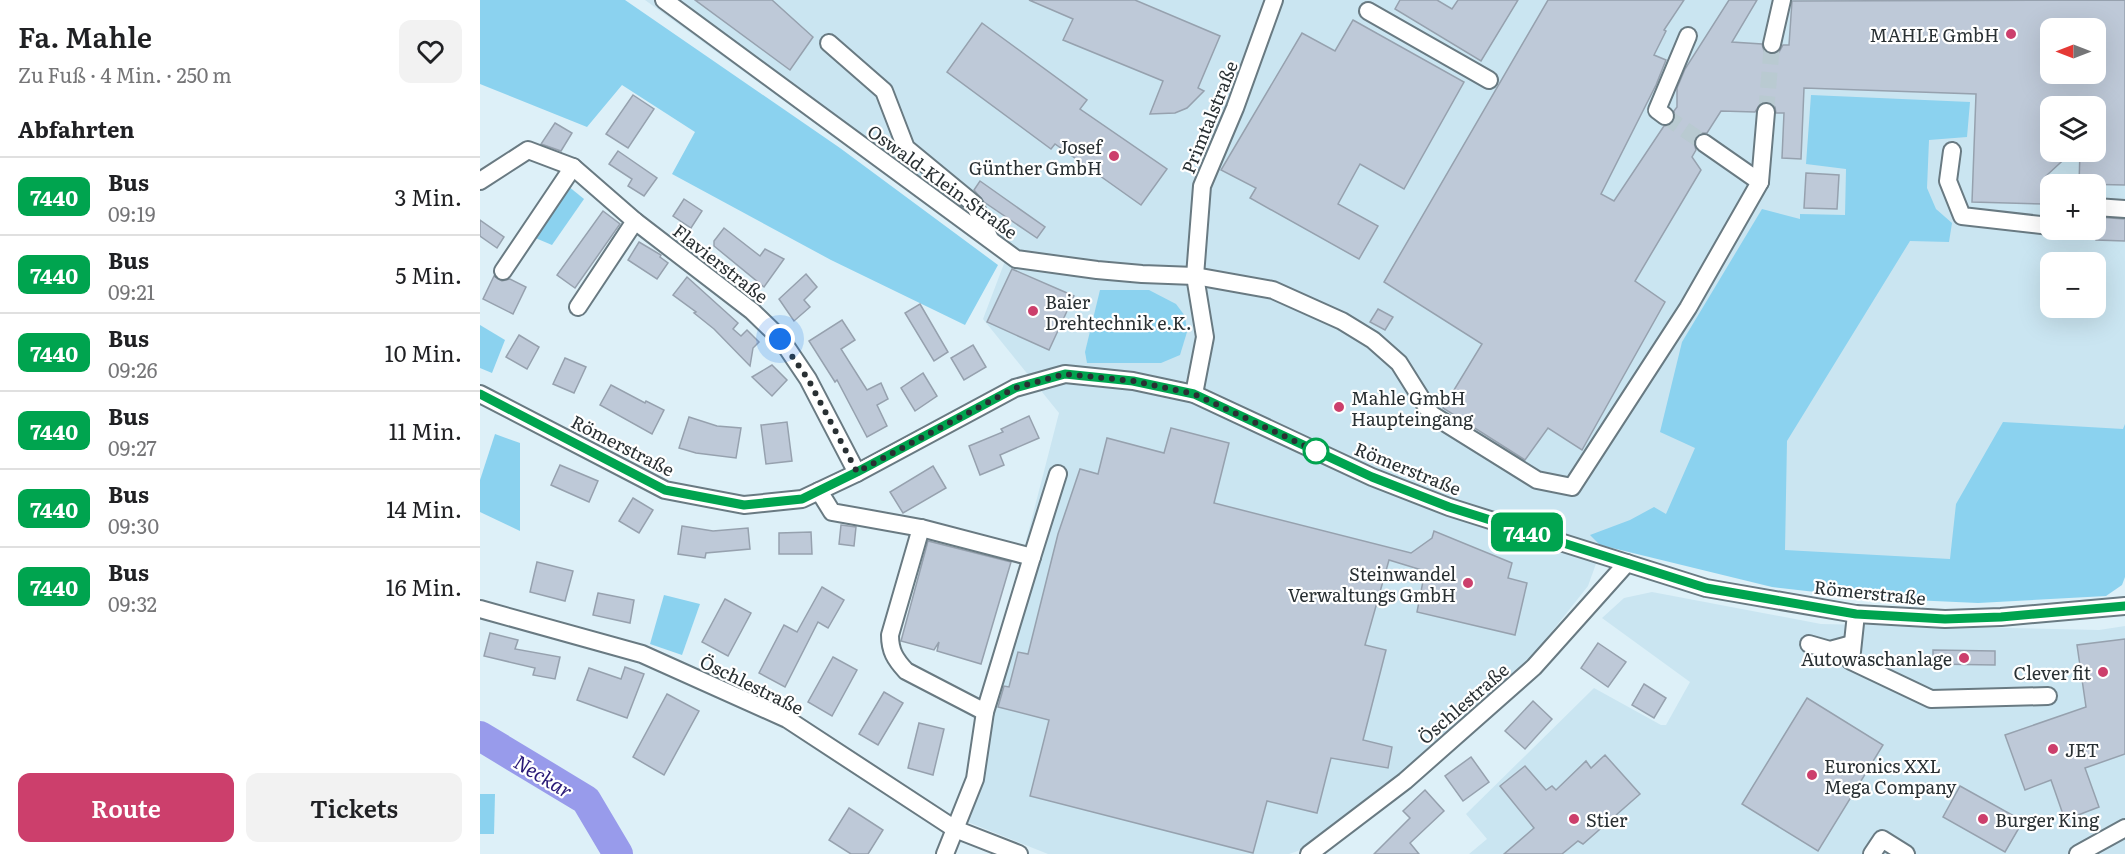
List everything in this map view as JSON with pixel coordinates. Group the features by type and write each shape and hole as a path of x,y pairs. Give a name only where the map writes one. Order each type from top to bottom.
{"street":[{"name":"Oswald-Klein-Straße","path":"664,0 1016,259 1097,270 1195,276 1273,290 1342,321 1373,340 1399,363 1431,414 1537,480 1572,487 1688,308 1760,182"},
{"name":"Primtalstraße","path":"1194,394 1205,337 1195,276 1202,186 1235,108 1274,0"},
{"path":"1772,44 1782,0"},
{"path":"1368,11 1489,80"},
{"path":"1665,116 1657,110 1688,36"},
{"path":"829,44 884,91 906,148 974,204 990,240"},
{"path":"1704,143 1760,182 1766,112"},
{"path":"480,181 528,150 573,167 503,272"},
{"path":"1952,151 1948,181 1962,216 2040,225"},
{"name":"Flavierstraße","path":"573,167 635,221 752,311 780,339 808,379 857,472"},
{"path":"2106,207 2125,208"},
{"path":"578,307 635,221"},
{"name":"Römerstraße","path":"480,394 665,490 744,505 802,499 1015,388 1065,374 1133,381 1194,394 1372,477 1427,498 1706,588 1856,614 1945,619 2001,617 2125,606"},
{"path":"945,854 975,779 985,712 1058,474"},
{"path":"819,491 832,512 921,528 1032,557"},
{"path":"921,528 890,635 890,648 896,660 906,671 985,712"},
{"name":"Öschlestraße","path":"1309,854 1405,781 1534,667 1627,563"},
{"name":"Öschlestraße","path":"480,609 642,654 787,719 955,829 1019,854"},
{"path":"1856,614 1851,661 1931,699 2048,696"},
{"path":"1809,644 1830,650 1852,644"},
{"path":"2078,854 2125,828"},
{"path":"1872,854 1882,839 1906,854"}],"shaded area":[{"path":"480,0 625,0 840,148 998,265 965,325 831,260 672,174 695,132 622,85 587,127 480,84"},
{"path":"645,0 2125,0 2125,572 2040,584 1607,533 1588,586 1527,663 1399,777 1298,851 1289,854 1048,854 955,817 1059,413 983,319 1005,261"},
{"path":"1811,95 1970,102 1967,137 1929,140 1927,188 1936,209 1952,223 1949,242 1910,241 1787,441 1785,550 1950,559 1956,504 2003,422 2123,429 2125,424 2125,577 2122,585 2106,596 1978,603 1868,598 1772,587 1600,545 1590,535 1630,520 1654,507 1666,514 1695,448 1660,432 1682,342 1762,209 1800,219 1800,214 1845,215 1846,169 1806,164"},
{"path":"568,186 584,199 552,245 533,237"},
{"path":"1100,290 1149,290 1176,304 1185,316 1187,332 1180,355 1161,363 1087,363 1085,352"},
{"path":"480,325 505,340 492,373 480,368"},
{"path":"495,434 520,443 520,531 480,512 480,480"},
{"path":"1652,592 1821,624 2099,630 2125,626 2125,854 1469,854 1487,839 1466,814 1594,688 1661,725 1666,725 1690,682 1602,618 1624,598"},
{"path":"664,595 700,604 682,655 650,644"},
{"path":"480,794 495,794 494,834 480,834"}],"building":[{"path":"695,0 772,0 813,37 790,70"},
{"path":"1029,0 1135,0 1220,36 1198,88 1204,91 1187,108 1175,113 1150,114 1163,81 1063,40 1073,19"},
{"path":"1400,0 1437,0 1452,9 1458,0 1518,0 1481,61 1395,9"},
{"path":"1548,0 1684,0 1664,30 1666,31 1654,55 1666,60 1656,85 1601,194 1614,201 1664,126 1674,122 1677,88 1685,69 1729,0 1757,0 1732,42 1762,44 1764,51 1770,54 1779,52 1783,45 1789,45 1792,1 2125,0 2125,185 2106,185 2106,174 2079,174 2080,162 2106,162 2106,96 2040,96 2040,162 2061,162 2048,174 2040,174 2040,204 1972,202 1976,94 1804,88 1801,159 1782,158 1784,113 1776,113 1771,103 1761,103 1755,112 1721,111 1707,133 1700,133 1695,138 1696,150 1692,157 1701,170 1635,281 1665,302 1582,450 1548,428 1525,460 1443,408 1482,344 1384,282"},
{"path":"1353,20 1464,82 1404,189 1360,164 1338,204 1378,226 1359,259 1250,198 1256,188 1221,170 1302,33 1335,51"},
{"path":"982,23 1087,100 1080,109 1167,169 1141,205 1055,144 1051,149 947,72"},
{"path":"633,95 654,109 628,148 606,134"},
{"path":"555,123 572,133 561,151 541,144"},
{"path":"618,151 657,178 644,196 628,186 632,179 609,164"},
{"path":"1806,173 1839,175 1837,209 1804,208"},
{"path":"980,181 1045,227 1037,238 984,202 974,190"},
{"path":"684,199 702,211 691,228 673,216"},
{"path":"603,211 620,224 575,288 557,275"},
{"path":"2106,218 2125,219 2125,241 2096,240 2106,240"},
{"path":"480,220 504,237 497,248 480,236"},
{"path":"724,228 760,256 765,249 784,259 764,287 714,246 714,241"},
{"path":"639,242 661,255 660,257 668,263 657,279 628,260"},
{"path":"1012,269 1074,296 1049,350 987,322"},
{"path":"806,274 817,287 804,300 810,307 794,321 779,299"},
{"path":"494,276 502,281 510,279 526,287 513,314 483,299"},
{"path":"687,277 738,323 733,329 741,336 747,330 759,342 753,348 750,366 714,329 694,313 696,312 673,295"},
{"path":"920,304 948,352 934,361 905,313"},
{"path":"1378,309 1393,317 1385,330 1370,322"},
{"path":"842,320 855,340 841,349 867,390 881,383 888,399 877,405 887,426 867,437 837,380 835,382 809,341"},
{"path":"519,335 539,347 527,369 506,357"},
{"path":"973,345 986,367 964,380 951,358"},
{"path":"565,358 586,367 574,393 553,384"},
{"path":"772,365 787,380 772,396 752,377"},
{"path":"923,373 937,396 915,411 901,388"},
{"path":"611,385 664,410 652,434 600,405"},
{"path":"1029,416 1039,438 1000,455 1004,465 980,475 969,446 1003,432 1001,429"},
{"path":"689,417 717,426 741,428 736,458 696,453 679,448"},
{"path":"787,422 792,461 766,464 761,425"},
{"path":"1171,428 1229,443 1214,503 1411,553 1432,538 1434,531 1512,563 1508,578 1527,583 1515,635 1417,612 1425,571 1389,560 1365,645 1386,650 1363,740 1392,747 1388,768 1331,758 1317,813 1267,801 1253,853 1030,796 1049,720 998,707 1004,686 1009,687 1018,652 1028,654 1058,534 1080,469 1098,474 1107,438 1164,453"},
{"path":"560,465 598,481 589,502 551,485"},
{"path":"933,466 946,488 903,513 890,492"},
{"path":"633,498 653,510 639,533 619,521"},
{"path":"841,525 856,527 854,546 839,544"},
{"path":"682,526 713,531 748,528 750,549 706,553 705,558 678,554"},
{"path":"811,532 812,554 779,554 779,533"},
{"path":"928,541 1011,562 981,664 937,651 939,642 934,650 901,641"},
{"path":"537,562 573,571 565,601 530,592"},
{"path":"822,587 844,600 828,628 818,622 785,687 759,673 784,625 797,632"},
{"path":"598,593 634,600 630,623 593,615"},
{"path":"725,599 751,613 728,656 702,642"},
{"path":"490,633 518,640 515,649 560,657 555,679 533,675 535,668 484,656"},
{"path":"2125,639 2125,754 2085,768 2099,807 2065,820 2051,780 2025,790 2005,735 2086,707 2077,645"},
{"path":"1598,643 1626,662 1608,687 1581,668"},
{"name":"Autowaschanlage","path":"1933,650 1995,651 1995,665 1933,664"},
{"path":"833,657 857,670 832,716 808,702"},
{"path":"625,667 644,674 627,718 577,700 589,668 621,679"},
{"path":"1644,684 1666,698 1654,718 1632,705"},
{"path":"884,692 903,703 878,745 859,734"},
{"path":"667,694 699,711 664,775 633,757"},
{"path":"1807,698 1883,745 1818,851 1742,804"},
{"path":"1533,701 1552,719 1525,749 1505,731"},
{"path":"919,723 944,729 933,775 908,768"},
{"path":"1605,755 1640,794 1583,844 1578,841 1562,854 1504,854 1534,828 1500,786 1525,766 1546,790 1552,786 1556,790 1586,761 1591,768"},
{"path":"1471,757 1489,782 1463,801 1445,776"},
{"name":"Burger King","path":"1960,786 2023,821 2005,852 1943,817"},
{"path":"1425,790 1444,811 1410,843 1419,854 1374,854 1410,818 1403,811"},
{"path":"849,808 883,830 868,854 851,854 829,840"}],"waterway":[{"name":"Neckar","path":"480,736 586,800 618,854"}],"tunnel":[{"path":"1766,112 1772,44"},
{"path":"1665,116 1704,143"}],"bus line":[{"name":"7440","path":"480,394 665,490 744,505 802,499 1015,388 1065,374 1133,381 1194,394 1372,477 1449,507 1706,588 1856,614 1945,619 2001,617 2125,606"}],"place":[{"name":"MAHLE GmbH","path":"2011,34"},
{"name":"Josef Günther GmbH","path":"1114,156"},
{"name":"Baier Drehtechnik e.K.","path":"1033,311"},
{"name":"Mahle GmbH Haupteingang","path":"1339,407"},
{"name":"Steinwandel Verwaltungs GmbH","path":"1468,583"},
{"name":"Autowaschanlage","path":"1964,658"},
{"name":"Clever fit","path":"2103,672"},
{"name":"JET","path":"2053,749"},
{"name":"Euronics XXL Mega Company","path":"1812,775"},
{"name":"Stier","path":"1574,819"},
{"name":"Burger King","path":"1983,819"}],"route":[{"path":"780,339 808,379 857,472 1015,388 1065,374 1133,381 1194,394 1316,451"}]}
